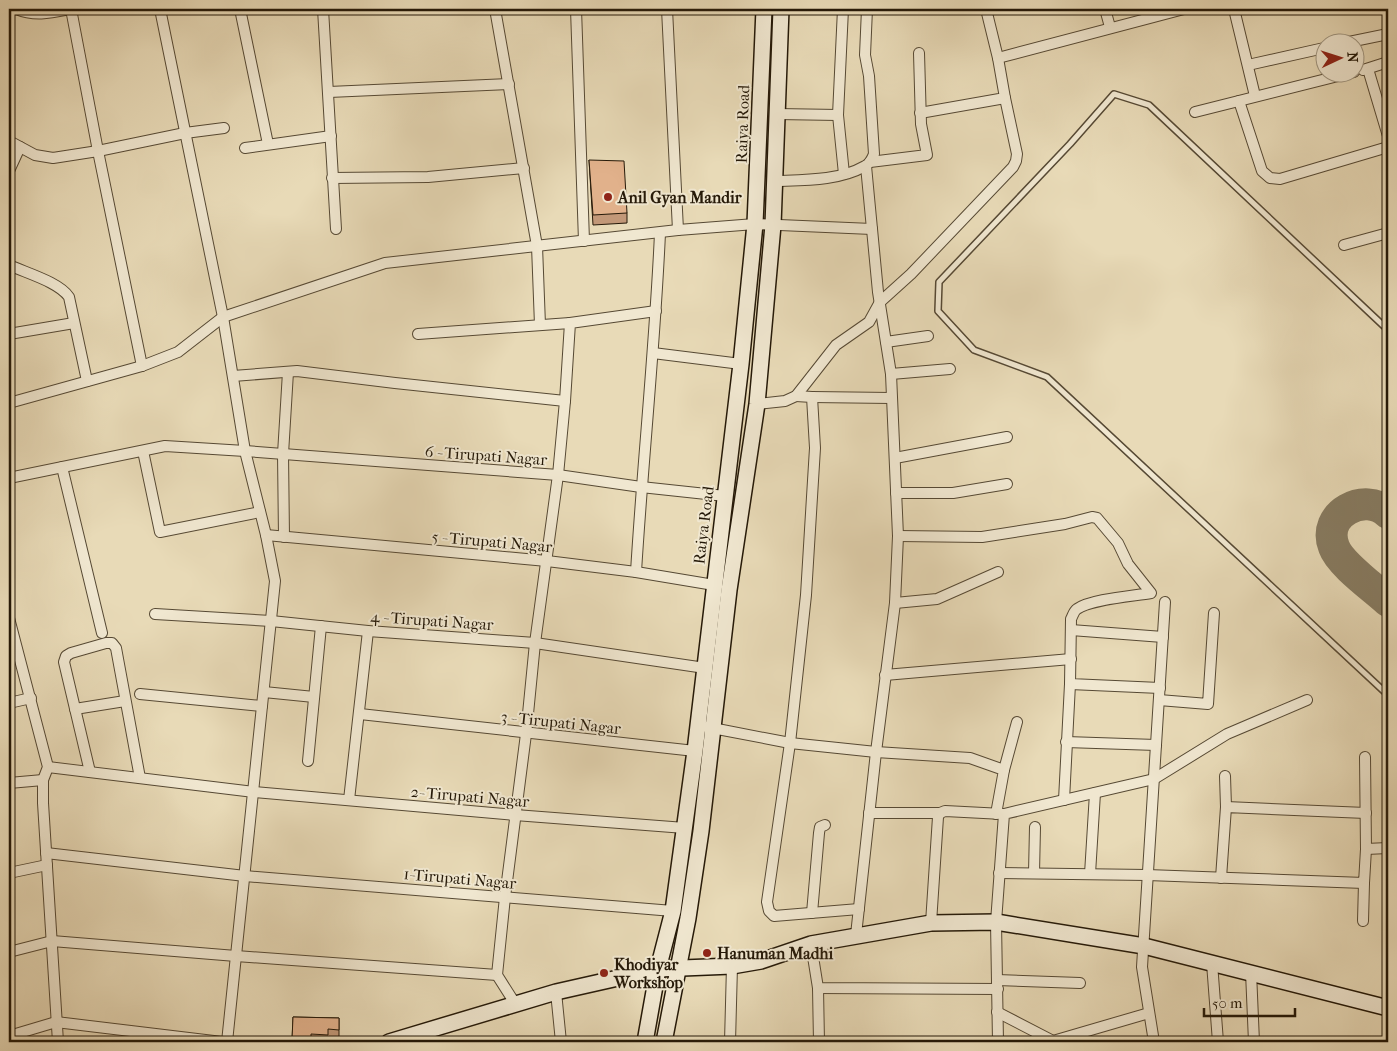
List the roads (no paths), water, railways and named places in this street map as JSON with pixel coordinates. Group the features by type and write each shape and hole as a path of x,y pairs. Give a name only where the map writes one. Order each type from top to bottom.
{"street":[{"path":"16,9 41,15 71,9 142,366"},
{"path":"160,9 223,317 245,451 266,535 275,581 227,1042"},
{"path":"240,9 268,144"},
{"path":"324,9 336,230"},
{"path":"495,9 537,246 540,325"},
{"path":"576,9 584,241"},
{"path":"667,9 678,230"},
{"name":"Raiya Road","path":"646,1042 658,969 673,911 695,751 741,364 756,224 764,9"},
{"path":"664,1042 679,968 697,860 729,590 757,404 776,181 781,9"},
{"path":"843,9 838,115 844,174"},
{"path":"856,936 876,752 895,603 898,536 890,374 872,229 868,164 874,154 869,76 865,55 867,9"},
{"path":"757,404 785,401 796,396 836,345 869,322 880,302 911,274 1013,167 1017,154 986,9"},
{"path":"1105,9 1110,27"},
{"path":"998,58 1184,9"},
{"path":"1234,9 1255,96"},
{"path":"1364,39 1388,34"},
{"path":"1248,65 1314,50"},
{"path":"776,181 818,179 844,174 868,164 927,155 920,113 919,53"},
{"path":"1364,70 1388,62"},
{"path":"1368,69 1386,118 1388,136"},
{"path":"1196,112 1314,82"},
{"path":"329,92 509,84"},
{"path":"920,113 1005,98"},
{"path":"1239,101 1262,172 1270,178 1280,179 1388,147"},
{"path":"777,114 838,115"},
{"path":"9,141 35,155 53,158 185,133 224,128"},
{"path":"246,148 331,136"},
{"path":"9,171 20,147"},
{"path":"332,178 428,177 524,168"},
{"path":"9,403 142,366 178,352 223,317 385,263 678,230 756,224 872,229"},
{"path":"636,572 641,487 656,311 660,232"},
{"path":"1344,245 1388,233"},
{"path":"9,265 58,286 65,291 69,297 87,381"},
{"path":"418,334 570,323 656,311"},
{"path":"9,334 74,323"},
{"path":"516,1006 497,975 535,643 558,475 570,323"},
{"path":"886,342 928,336"},
{"path":"653,353 741,364"},
{"path":"890,374 950,368"},
{"path":"233,376 297,371 565,401"},
{"path":"284,537 282,454 288,372"},
{"path":"796,396 812,398 891,398"},
{"path":"812,398 814,448 806,595 790,744 767,902 769,911 774,916 859,909"},
{"path":"895,458 1007,437"},
{"name":"6 - Tirupati Nagar","path":"9,478 165,446 558,475 641,487 725,496"},
{"path":"144,451 160,532 260,512"},
{"path":"62,467 102,633"},
{"path":"896,493 953,493 1007,484"},
{"path":"898,536 982,537 1065,524 1092,516 1097,518 1118,543 1128,564 1151,593 1093,603 1078,608 1071,619 1071,659 1064,800"},
{"name":"5 - Tirupati Nagar","path":"266,535 547,561 636,572 714,585"},
{"path":"895,603 937,600 998,572"},
{"path":"1154,1042 1142,966 1165,602"},
{"path":"1159,700 1208,704 1214,613"},
{"name":"4 - Tirupati Nagar","path":"156,614 271,621 368,631 535,643 705,668"},
{"path":"9,618 48,767 43,780 58,1042"},
{"path":"308,761 322,626"},
{"path":"1071,630 1163,637"},
{"path":"349,800 368,631"},
{"path":"90,772 64,662 66,656 71,653 112,643 116,648 140,778"},
{"path":"886,675 1071,659"},
{"path":"1070,684 1160,688"},
{"path":"264,692 314,698"},
{"path":"140,694 262,706"},
{"path":"9,703 31,698"},
{"path":"869,813 940,813 945,811 1000,814 1154,779 1227,734 1307,700"},
{"path":"75,708 126,701"},
{"name":"3 - Tirupati Nagar","path":"360,714 526,734 695,751"},
{"path":"998,1042 996,922 1000,814 1004,770 1017,722"},
{"path":"698,725 790,744 970,758 1004,770"},
{"path":"1066,742 1156,745"},
{"path":"1363,921 1366,849 1365,757"},
{"name":"2- Tirupati Nagar","path":"48,767 254,792 515,816 684,828"},
{"path":"1221,878 1226,808 1225,776"},
{"path":"9,783 43,780"},
{"path":"1090,874 1095,793"},
{"path":"1226,808 1366,813"},
{"path":"931,923 938,817 940,813"},
{"path":"812,913 819,833 820,827 825,825"},
{"path":"1034,874 1035,827"},
{"path":"1366,849 1388,848"},
{"name":"1-Tirupati Nagar","path":"46,853 245,876 673,911"},
{"path":"9,873 47,864"},
{"path":"999,873 1147,874 1364,883"},
{"path":"389,1042 516,1006 556,992 658,969 732,966 761,961 811,944 931,923 996,922 1144,946 1388,1008"},
{"path":"9,952 52,941 497,975"},
{"path":"811,944 818,988 819,1042"},
{"path":"1212,963 1218,1042"},
{"path":"730,1042 732,966"},
{"path":"1251,972 1254,1042"},
{"path":"818,988 1080,983"},
{"path":"556,992 561,1042"},
{"path":"997,1012 1054,1042 1149,1013"},
{"path":"9,1036 56,1022 222,1042"}],"lane":[{"path":"1388,330 1149,105 1114,94 1070,144 939,282 938,312 974,350 1047,377 1388,695"}],"place":[{"name":"Anil Gyan Mandir","path":"608,197"},
{"name":"Hanuman Madhi","path":"707,953"},
{"name":"Khodiyar Workshop","path":"604,973"}]}
